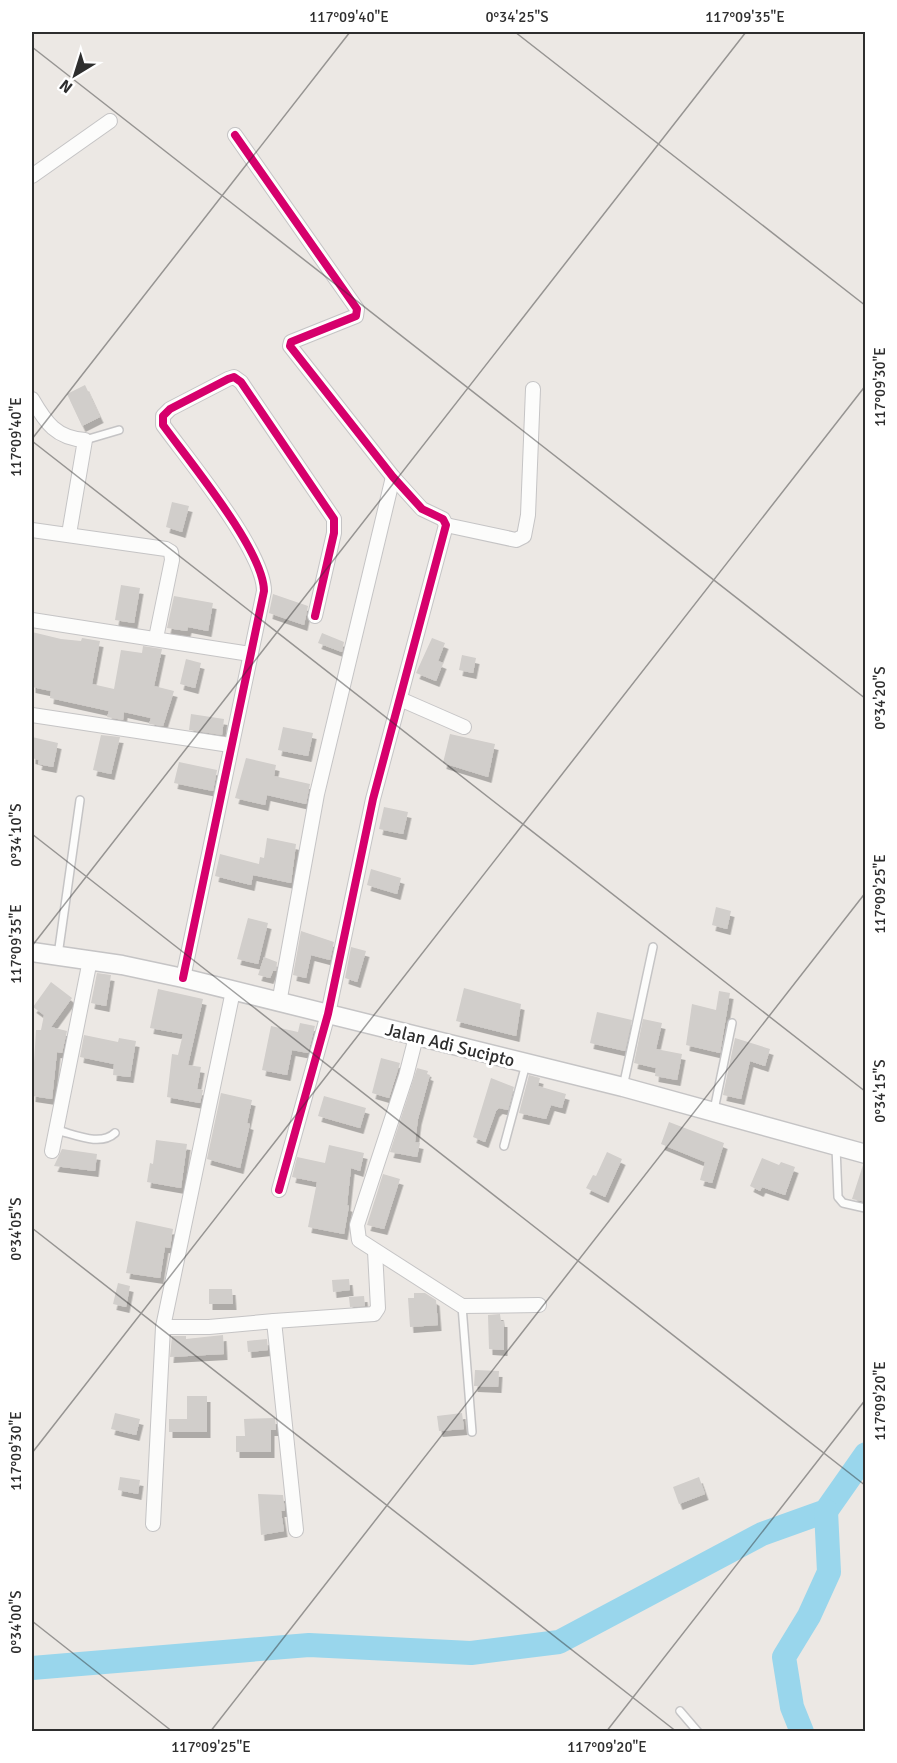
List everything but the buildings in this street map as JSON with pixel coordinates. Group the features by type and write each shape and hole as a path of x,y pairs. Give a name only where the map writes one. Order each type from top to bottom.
{"street":[{"path":"32,176 110,121"},
{"path":"235,135 357,309 356,316 291,342 290,346 393,477 420,507 443,519 446,525 373,799 328,1014 279,1190"},
{"path":"183,978 264,591 264,578 246,540 163,425 164,416 170,409 228,379 234,377 241,382 334,519 334,533 315,616"},
{"path":"446,525 516,540 524,536 528,515 534,389"},
{"path":"32,399 54,430 66,437 85,440 69,534"},
{"path":"279,1003 317,794 393,477"},
{"path":"32,530 69,534 171,552 172,560 156,638"},
{"path":"32,620 250,654"},
{"path":"400,699 464,727"},
{"path":"32,715 230,745"},
{"name":"Jalan Adi Sucipto","path":"32,952 90,960 183,978 623,1087 866,1154"},
{"path":"52,1151 90,960"},
{"path":"153,1524 163,1327 233,991"},
{"path":"416,1037 406,1076 357,1225 359,1240 462,1306 539,1305"},
{"path":"163,1327 209,1327 374,1314 378,1308 375,1251"},
{"path":"274,1321 296,1530"}],"lane":[{"path":"85,440 119,430"},
{"path":"58,955 80,800"},
{"path":"623,1087 653,947"},
{"path":"713,1112 732,1023"},
{"path":"504,1146 526,1064"},
{"path":"56,1130 99,1140 105,1140 115,1133"},
{"path":"835,1145 838,1197 843,1203 865,1208"},
{"path":"462,1306 472,1432"},
{"path":"680,1711 698,1731"}],"waterway":[{"path":"32,1668 309,1645 471,1653 559,1642 762,1534 826,1511 866,1454"},
{"path":"802,1732 792,1707 784,1657 809,1616 829,1572 826,1511"}],"cycle path":[{"path":"235,135 357,309 356,316 291,342 290,346 393,477 422,509 443,519 446,525 373,799 328,1014 279,1190"},
{"path":"183,978 264,591 261,574 239,530 163,425 163,416 170,409 228,379 234,377 241,382 334,519 334,533 315,616"}]}
